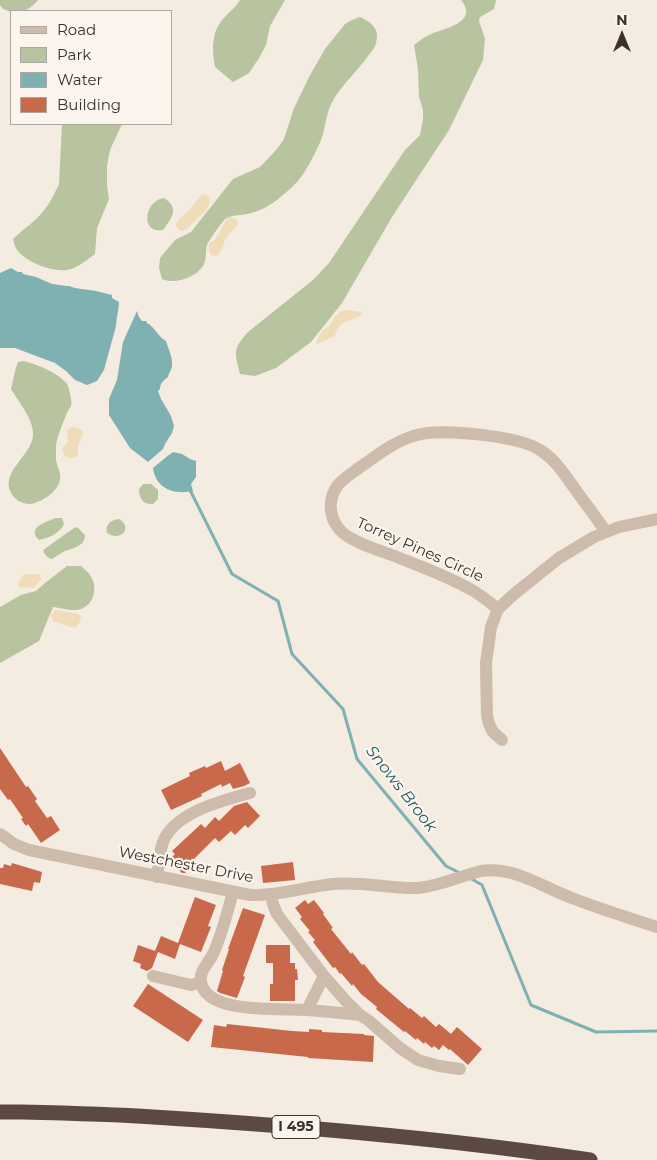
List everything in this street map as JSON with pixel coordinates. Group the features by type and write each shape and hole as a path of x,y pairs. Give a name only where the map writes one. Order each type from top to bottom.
{"highway":[{"name":"I 495","path":"0,1112 151,1117 284,1126 422,1139 590,1160"}],"street":[{"name":"Torrey Pines Circle","path":"498,609 469,588 362,543 341,532 331,512 333,495 338,484 392,445 411,436 450,432 498,437 538,448 548,456 561,470 606,532"},
{"path":"502,740 493,732 487,715 486,663 491,627 498,609 559,558 594,537 619,527 657,519"},
{"path":"157,877 160,852 164,840 176,824 220,802 250,793"},
{"name":"Westchester Drive","path":"0,834 9,841 29,850 250,895 271,895 344,883 407,888 428,887 490,869 506,871 518,874 573,899 657,927"},
{"path":"233,892 214,953 201,974 204,990 210,996 223,1004 240,1007 360,1015"},
{"path":"271,895 277,914 324,976 348,1004 400,1048 418,1060 460,1069"},
{"path":"153,976 191,985 201,982"},
{"path":"307,1010 324,976"}],"green space":[{"path":"0,0 38,0 26,10 10,10 10,12 3,9 0,5"},
{"path":"240,0 285,0 270,26 266,45 259,58 249,73 233,82 215,67 214,41 220,23"},
{"path":"461,0 496,0 494,9 480,17 479,21 485,39 483,60 449,130 392,217 342,303 311,342 276,368 255,376 240,374 236,352 239,343 248,332 313,280 329,263 405,150 420,135 423,110 419,97 418,69 414,45 426,36 452,26 463,19 466,14"},
{"path":"360,17 368,21 376,30 377,38 375,45 334,99 329,109 319,145 298,181 270,205 258,211 231,216 225,219 207,245 205,262 197,273 186,279 167,281 162,279 159,268 160,258 175,240 191,232 233,179 260,167 277,149 284,139 294,108 325,49 345,24"},
{"path":"62,125 122,125 110,150 107,166 109,199 97,228 95,254 78,266 65,270 50,269 28,259 17,250 13,239 43,212 59,184"},
{"path":"164,198 172,206 173,213 163,230 155,230 150,227 147,216 152,204"},
{"path":"24,361 47,369 59,376 67,384 71,398 71,406 67,412 56,445 59,483 49,496 30,504 17,500 11,493 9,485 13,471 31,443 33,436 29,418 11,389 18,362"},
{"path":"143,484 151,484 158,490 158,499 153,504 144,502 141,498 139,489"},
{"path":"56,518 62,518 64,524 60,530 54,535 39,540 35,532 36,528"},
{"path":"119,519 125,526 124,533 116,536 107,533 109,523"},
{"path":"77,527 85,535 80,545 52,559 46,556 43,550"},
{"path":"67,566 81,566 90,575 94,584 92,599 86,607 78,610 53,607 39,641 0,663 0,607 21,595 36,591"}],"sand":[{"path":"203,194 208,195 210,200 206,210 186,230 179,229 176,225 177,222"},
{"path":"229,217 238,221 238,224 227,237 219,254 217,256 211,255 210,243 218,236"},
{"path":"341,311 361,312 361,315 342,324 335,336 317,344 316,342 322,331 331,324"},
{"path":"72,427 78,428 83,434 78,447 78,455 68,458 62,450 68,440 67,430"},
{"path":"24,574 40,574 41,579 34,588 19,587 18,583"},
{"path":"56,610 78,614 81,617 78,625 72,627 54,621 51,615"}],"water":[{"path":"11,268 52,284 112,295 112,298 119,302 116,326 104,370 97,381 87,385 75,380 55,363 15,348 0,348 0,273"},
{"path":"137,311 142,321 146,321 166,341 172,362 172,368 168,377 162,382 158,391 174,426 163,449 148,462 130,448 109,415 109,399 117,380 123,342"},
{"path":"173,452 196,461 196,477 191,484 193,491 173,491 162,486 158,481 153,468"}],"building":[{"path":"0,748 26,787 28,786 37,799 35,801 47,818 51,816 60,830 41,843 28,824 26,826 21,819 23,818 10,799 8,800 0,789"},
{"path":"221,761 225,771 240,763 250,783 233,789 230,783 222,787 221,784 201,794 202,796 171,810 161,790 190,776 189,773"},
{"path":"247,802 260,816 248,828 245,825 235,835 231,831 219,842 215,838 192,861 195,864 185,873 182,873 169,860 175,854 172,851 201,824 205,828 215,817 219,821 234,806"},
{"path":"293,862 295,880 263,883 261,866"},
{"path":"12,863 42,872 40,883 34,882 32,891 0,884 0,868 3,868 4,864 11,866"},
{"path":"195,897 216,905 208,926 211,927 201,952 180,944 175,959 158,952 152,968 147,971 140,968 141,964 133,961 138,945 155,951 161,936 178,943"},
{"path":"305,900 308,904 314,900 333,928 331,929 351,954 352,952 378,982 409,1009 422,1018 424,1016 436,1027 439,1024 451,1034 457,1027 482,1049 468,1065 443,1045 439,1050 434,1046 432,1048 425,1042 424,1044 417,1038 416,1040 404,1032 376,1009 377,1007 361,994 353,984 352,986 335,967 333,968 313,942 315,940 308,932 310,931 300,919 302,917 295,908"},
{"path":"243,908 265,915 237,998 217,991 228,949"},
{"path":"266,945 290,945 290,963 295,963 298,980 295,980 295,1001 270,1001 270,984 273,984 273,963 266,963"},
{"path":"148,984 203,1020 188,1042 133,1006"},
{"path":"227,1024 292,1031 309,1032 309,1029 322,1030 322,1032 374,1036 373,1062 308,1058 211,1047 214,1025 226,1027"}],"waterway":[{"name":"Snows Brook","path":"190,490 232,574 278,601 292,654 343,709 357,759 446,866 460,873"},
{"name":"Snows Brook","path":"470,878 482,885 531,1005 596,1032 657,1031"}]}
